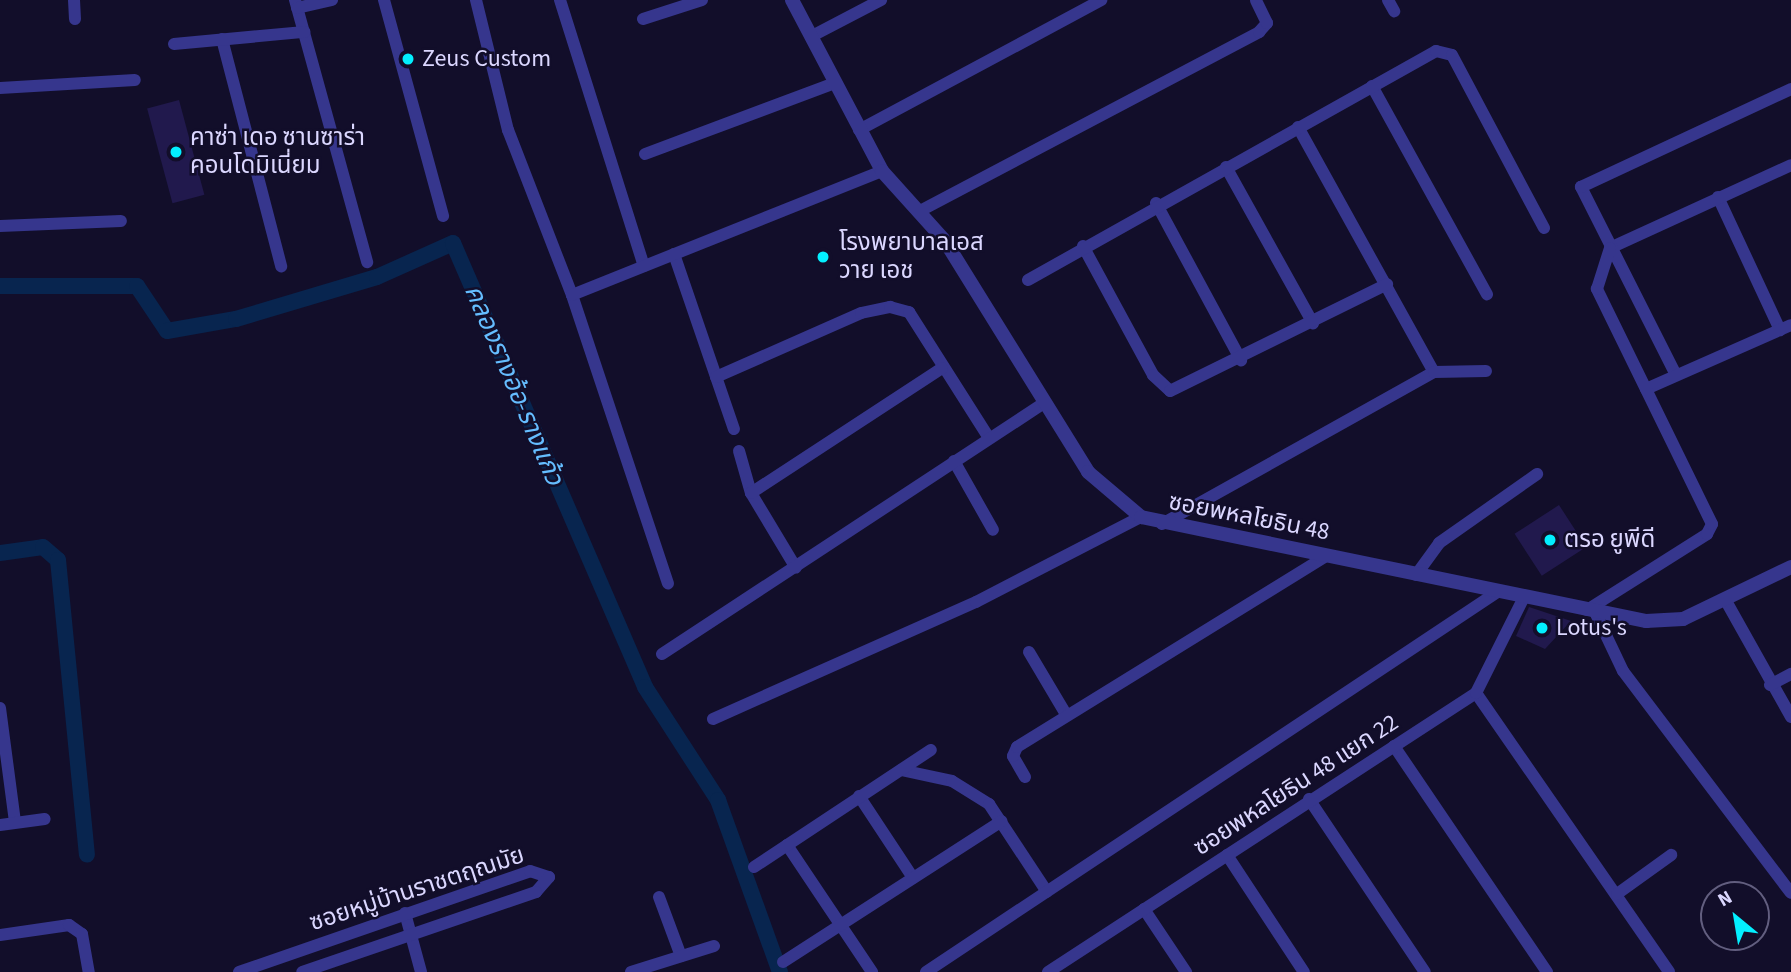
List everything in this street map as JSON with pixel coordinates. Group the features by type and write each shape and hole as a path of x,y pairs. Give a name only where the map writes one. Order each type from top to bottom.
{"street":[{"path":"74,0 75,19"},
{"path":"332,0 296,4 367,262"},
{"path":"384,0 443,216"},
{"path":"476,0 508,130 572,295 668,583"},
{"path":"560,0 644,267"},
{"path":"643,19 702,0"},
{"name":"ซอยพหลโยธิน 48","path":"792,0 882,171 945,241 1044,403 1103,489 1141,517 1161,524 1591,611 1672,622 1726,601 1791,567"},
{"path":"812,36 881,0"},
{"path":"859,130 1101,0"},
{"path":"918,212 1259,32 1267,23 1256,0"},
{"path":"174,44 304,32"},
{"path":"222,38 281,266"},
{"path":"1028,280 1156,203 1436,51 1448,52 1544,228"},
{"path":"0,88 135,80"},
{"path":"645,153 835,83"},
{"path":"1372,86 1487,294"},
{"path":"1676,375 1581,198 1584,182 1791,89"},
{"path":"1298,127 1434,372"},
{"path":"1791,165 1610,248 1597,289 1711,529 1591,611 1623,671 1791,893"},
{"path":"1226,167 1313,323"},
{"path":"572,295 882,171"},
{"path":"1646,389 1785,327 1718,197"},
{"path":"1156,203 1241,360"},
{"path":"0,226 121,222"},
{"path":"1083,246 1162,387 1179,389 1387,284"},
{"path":"674,254 734,429"},
{"path":"716,377 861,313 890,307 909,312 942,368 989,438"},
{"path":"751,493 942,368"},
{"path":"1161,524 1434,372 1486,371"},
{"path":"662,653 796,568 1044,403"},
{"path":"739,451 751,493 796,568"},
{"path":"954,461 993,530"},
{"path":"1416,575 1439,543 1537,474"},
{"path":"713,719 985,598 1141,517"},
{"path":"1025,777 1013,752 1326,556"},
{"path":"926,972 1499,592"},
{"path":"1524,597 1476,693 1669,972"},
{"path":"1726,601 1770,685 1791,717"},
{"path":"1029,652 1068,716"},
{"path":"1770,685 1791,674"},
{"name":"ซอยพหลโยธิน 48 แยก 22","path":"1048,972 1064,968 1144,909 1309,799 1476,693"},
{"path":"1,717 15,822"},
{"path":"1394,746 1547,972"},
{"path":"754,867 931,750"},
{"path":"901,770 973,791 1002,821 1047,892"},
{"path":"859,796 914,878"},
{"path":"1309,799 1425,972"},
{"path":"0,824 45,819"},
{"path":"783,962 1002,821"},
{"path":"787,845 872,972"},
{"path":"1227,855 1304,972"},
{"path":"1617,894 1671,855"},
{"name":"ซอยหมู่บ้านราชตฤณมัย","path":"239,972 270,967 405,913 530,871 540,869 549,877 536,892 410,932 302,972"},
{"path":"659,897 681,956"},
{"path":"1144,909 1186,972"},
{"path":"405,913 421,972"},
{"path":"0,935 69,925 82,934 89,972"},
{"path":"631,972 714,946"}],"building":[{"name":"คาซ่า เดอ ซานซาร่า คอนโดมิเนี่ยม","path":"179,100 204,195 172,203 147,109"},
{"name":"ตรอ ยูพีดี","path":"1559,505 1586,547 1542,576 1515,534"},
{"name":"Lotus's","path":"1529,607 1571,621 1545,649 1516,636"}],"waterway":[{"name":"คลองรางอ้อ-รางแก้ว","path":"0,286 137,286 167,331 236,319 377,277 453,243 645,687 718,800 780,972"},
{"path":"0,553 43,547 58,560 87,855"}],"place":[{"name":"Zeus Custom","path":"408,59"},
{"name":"คาซ่า เดอ ซานซาร่า คอนโดมิเนี่ยม","path":"176,152"},
{"name":"โรงพยาบาลเอส วาย เอช","path":"823,257"},
{"name":"ตรอ ยูพีดี","path":"1550,540"},
{"name":"Lotus's","path":"1542,628"}]}
